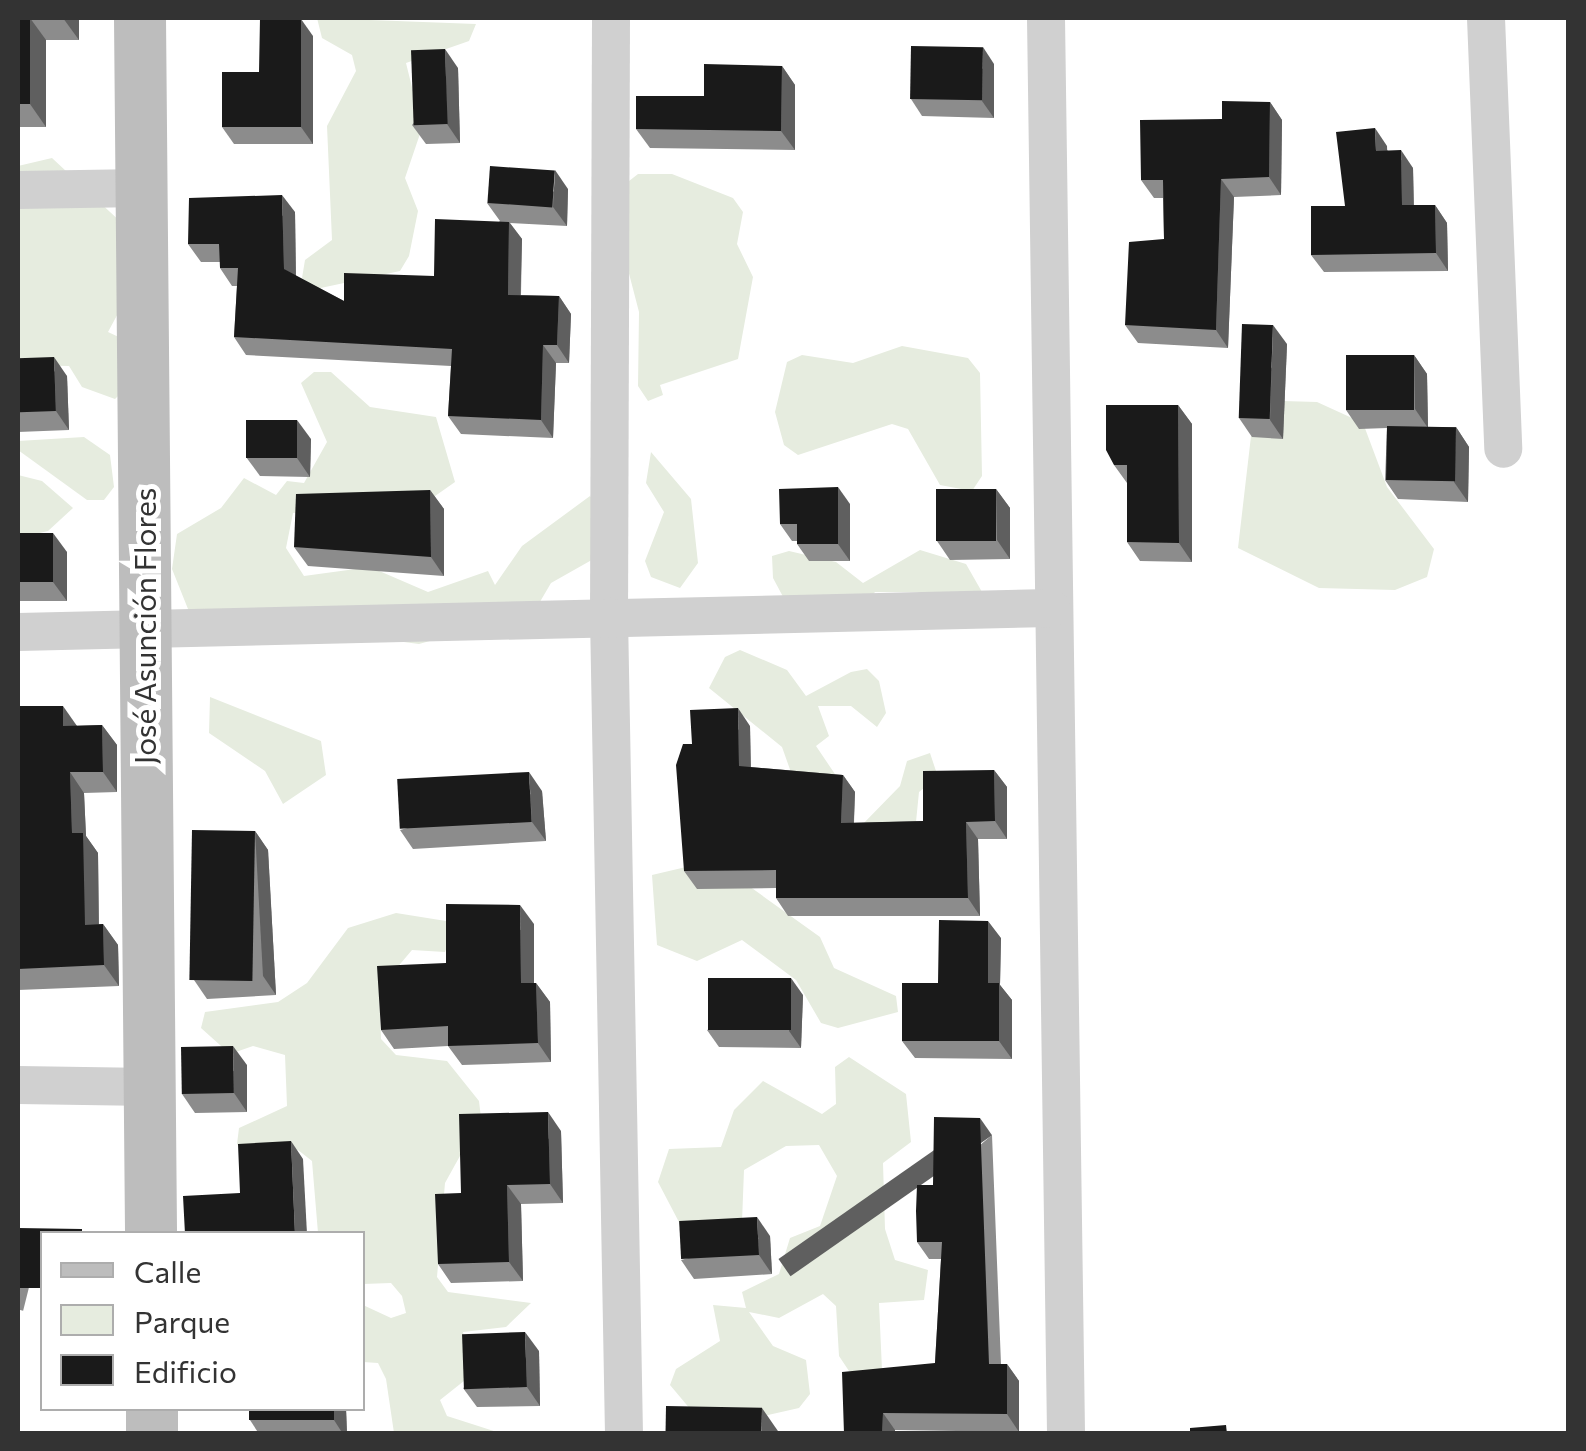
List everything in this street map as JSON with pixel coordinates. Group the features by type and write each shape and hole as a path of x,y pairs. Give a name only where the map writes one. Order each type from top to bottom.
{"street":[{"name":"José Asunción Flores","path":"140,18 151,1231"},
{"path":"611,18 609,616 624,1434"},
{"path":"1046,18 1051,608 1066,1434"},
{"path":"1486,18 1504,449"},
{"path":"18,190 142,188"},
{"path":"18,632 1051,608"},
{"path":"18,1085 150,1087"}],"green space":[{"path":"317,18 476,24 469,41 406,63 422,128 405,178 418,211 409,256 400,271 316,289 302,278 305,260 332,240 327,126 356,71 352,55 322,38"},
{"path":"52,158 124,225 122,306 108,332 123,339 127,387 115,399 82,387 69,366 18,365 18,166"},
{"path":"638,174 672,174 733,198 743,212 737,244 753,277 738,359 660,385 663,395 648,401 638,386 639,312 626,262 624,185"},
{"path":"902,346 968,358 980,373 982,476 972,491 940,485 908,429 892,424 798,455 784,445 775,412 787,362 802,355 853,363"},
{"path":"314,372 331,372 370,407 436,417 455,482 428,501 293,513 286,548 304,576 370,567 428,592 488,571 495,585 522,546 590,496 607,518 597,557 551,583 534,612 419,644 190,614 172,569 177,534 221,508 244,478 276,495 287,481 304,483 327,442 301,383"},
{"path":"1283,401 1317,402 1363,423 1387,487 1434,549 1427,577 1395,590 1319,588 1238,548 1253,419"},
{"path":"84,437 110,455 114,487 104,500 87,500 18,450 18,441"},
{"path":"651,452 691,499 698,563 680,588 651,577 645,561 664,512 646,483"},
{"path":"18,475 42,481 73,508 48,531 18,538"},
{"path":"920,550 966,564 982,592 875,592 864,606 788,606 773,578 772,556 789,551 836,562 863,583"},
{"path":"740,650 787,670 806,696 851,672 867,669 879,681 886,713 877,727 851,706 818,706 829,736 816,746 841,783 793,778 782,747 709,688 725,657"},
{"path":"210,697 321,741 326,775 283,804 265,771 209,733"},
{"path":"930,753 938,777 919,792 916,822 860,827 900,786 907,761"},
{"path":"686,867 735,876 820,937 834,968 896,996 898,1012 838,1028 821,1023 796,980 742,940 697,961 657,945 652,875"},
{"path":"396,913 446,921 451,937 445,952 412,950 379,989 381,1039 396,1055 447,1061 479,1101 481,1118 445,1183 437,1277 448,1292 531,1303 506,1327 463,1332 474,1373 440,1400 447,1416 500,1433 394,1433 386,1379 378,1363 365,1362 365,1306 391,1318 406,1313 402,1296 391,1283 365,1284 365,1231 318,1231 312,1161 298,1150 250,1157 237,1144 239,1128 287,1106 285,1055 253,1046 230,1054 201,1028 205,1012 278,1002 307,983 348,928"},
{"path":"849,1057 906,1094 911,1142 883,1163 885,1229 895,1260 928,1270 924,1300 879,1303 882,1370 865,1373 849,1371 839,1356 836,1306 823,1294 779,1318 749,1312 773,1346 806,1360 810,1394 799,1408 768,1415 691,1410 670,1385 676,1369 720,1341 713,1305 746,1308 742,1292 779,1274 790,1238 820,1226 837,1176 819,1145 786,1146 744,1170 742,1222 680,1224 658,1182 669,1149 721,1147 734,1110 763,1081 822,1114 836,1104 835,1067"}],"building":[{"path":"18,18 30,18 30,104 18,104"},
{"path":"260,18 301,19 301,127 222,127 222,72 259,72"},
{"path":"911,46 983,47 982,100 910,99"},
{"path":"445,49 448,124 414,125 411,50"},
{"path":"704,64 782,66 781,131 636,129 636,96 704,96"},
{"path":"1222,101 1270,102 1269,177 1221,179 1216,330 1125,325 1129,242 1164,239 1163,180 1141,180 1140,120 1222,119"},
{"path":"1375,128 1376,151 1401,150 1402,205 1435,205 1436,253 1311,255 1311,206 1345,206 1336,132"},
{"path":"490,166 555,171 552,207 487,203"},
{"path":"282,195 284,269 344,301 344,273 434,276 435,219 509,222 508,295 559,296 557,345 543,345 541,420 448,416 452,349 234,337 238,268 220,268 219,244 188,244 189,198"},
{"path":"1242,324 1273,325 1270,419 1239,418"},
{"path":"1346,355 1414,355 1414,410 1346,410"},
{"path":"54,357 56,411 20,412 18,358"},
{"path":"1106,405 1178,405 1179,543 1127,542 1127,465 1114,465 1106,450"},
{"path":"246,420 297,420 297,458 246,458"},
{"path":"1387,426 1456,427 1455,481 1386,480"},
{"path":"838,487 838,544 797,544 797,524 780,524 779,489"},
{"path":"936,489 996,489 996,541 936,541"},
{"path":"430,490 431,557 294,547 296,494"},
{"path":"18,533 53,533 53,582 18,582"},
{"path":"18,706 63,706 63,726 102,725 103,772 70,772 72,833 83,833 85,925 103,924 104,965 18,969"},
{"path":"738,708 739,766 843,775 841,823 923,821 923,771 994,770 995,821 966,822 968,898 776,898 776,870 684,871 676,765 683,744 692,744 690,710"},
{"path":"529,772 532,822 400,829 397,779"},
{"path":"192,830 255,831 252,981 189,980"},
{"path":"446,904 520,905 521,983 536,983 538,1043 448,1046 448,1026 381,1030 377,966 446,963"},
{"path":"939,920 988,921 988,983 999,983 999,1041 902,1041 902,983 938,983"},
{"path":"708,978 791,978 791,1030 708,1030"},
{"path":"233,1046 234,1093 182,1094 181,1047"},
{"path":"548,1112 550,1184 507,1185 509,1262 438,1264 435,1194 461,1193 459,1114"},
{"path":"934,1117 980,1118 989,1364 1007,1364 1007,1414 883,1413 882,1434 844,1434 842,1372 935,1363 942,1242 917,1242 916,1211 917,1185 933,1185"},
{"path":"291,1141 295,1231 185,1231 183,1196 240,1193 238,1144"},
{"path":"757,1217 759,1255 681,1259 679,1221"},
{"path":"18,1228 82,1229 40,1231 40,1288 18,1288"},
{"path":"525,1332 527,1387 464,1389 462,1334"},
{"path":"666,1406 762,1408 762,1434 666,1434"},
{"path":"249,1411 334,1411 334,1420 249,1420"},
{"path":"1226,1425 1227,1434 1190,1434 1190,1428"}]}
